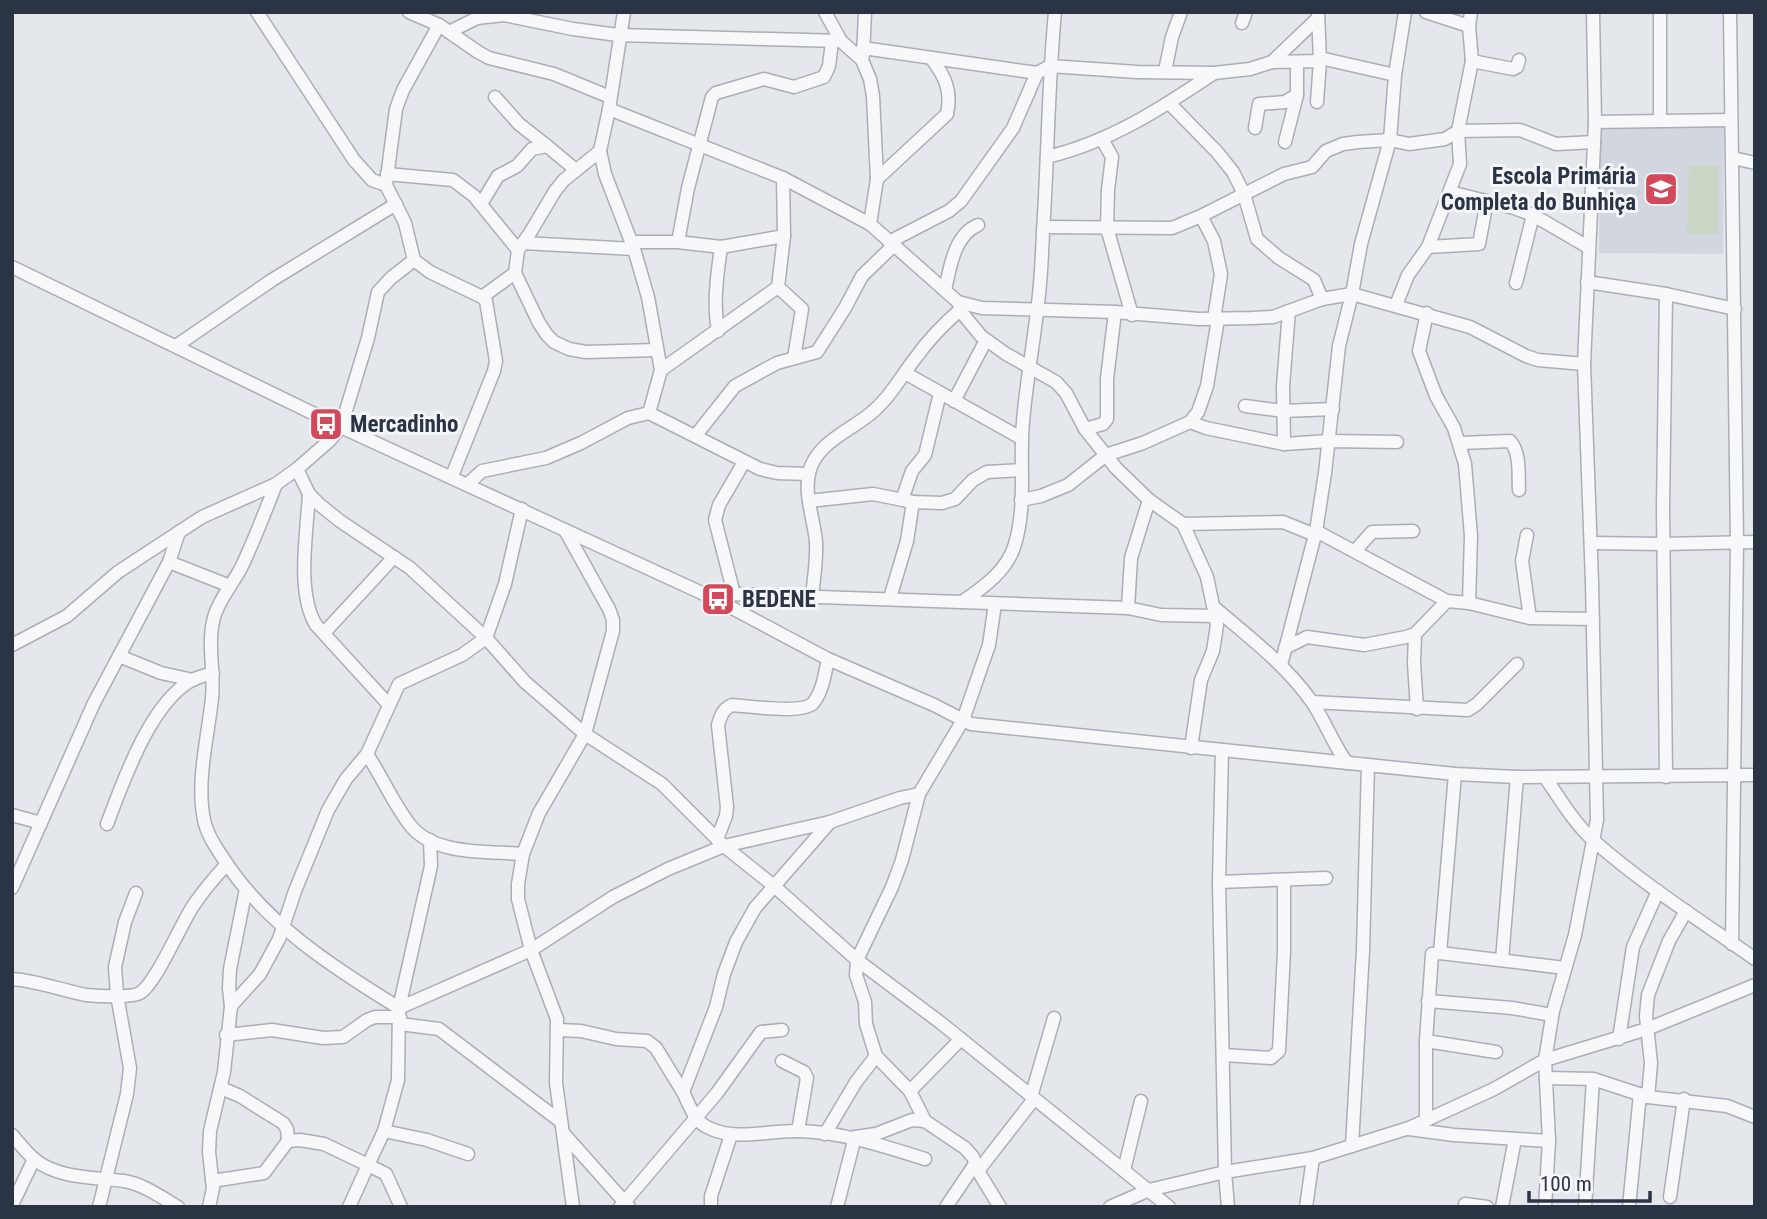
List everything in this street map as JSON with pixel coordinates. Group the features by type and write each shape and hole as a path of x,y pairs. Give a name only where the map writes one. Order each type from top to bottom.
{"street":[{"path":"257,12 354,160 372,180 453,180 481,204 520,247 678,242 721,247 784,236"},
{"path":"409,12 440,23 489,58 554,74 701,146 783,177 870,224 945,290 959,305 969,323 986,340 1056,382 1066,393 1085,429 1127,480 1149,500 1183,524 1207,577 1216,612 1216,640 1201,680 1191,748"},
{"path":"624,12 600,150 612,194 648,297 661,370 649,413"},
{"path":"678,242 688,188 701,146 709,106 716,93 764,79 794,87 824,77 836,42 825,12"},
{"path":"865,12 863,54 873,96 877,179 870,224"},
{"path":"962,602 995,577 1015,546 1021,500 1021,438 1038,309 1055,12"},
{"path":"1165,71 1172,37 1181,12"},
{"path":"1280,665 1315,533 1339,346 1361,244 1390,140 1395,75 1405,12"},
{"path":"1426,12 1469,26"},
{"path":"1396,305 1408,275 1428,247 1460,164 1458,131 1472,61 1469,26 1471,12"},
{"path":"1545,1207 1549,1141 1545,1060 1552,1015 1574,936 1597,820 1584,364 1595,122 1593,12"},
{"path":"1660,12 1660,121"},
{"path":"1730,12 1737,542 1732,944"},
{"path":"440,23 505,13 573,29 618,35 798,38 836,42 863,54 931,58 1037,73 1050,66 1136,72 1214,72 1250,69 1272,62 1320,60 1395,75"},
{"path":"1317,102 1320,60 1318,15"},
{"path":"1272,62 1318,15"},
{"path":"440,23 403,90 396,109 386,180 405,223 414,260 430,272 482,297 489,310 496,361 494,372 452,476"},
{"path":"877,179 947,114 950,102 948,87 943,73 931,58"},
{"path":"1472,61 1513,69 1517,67 1519,60"},
{"path":"1285,142 1297,95 1297,62"},
{"path":"1047,156 1102,139 1169,103 1214,72"},
{"path":"696,435 735,386 777,363 811,355 821,347 862,276 891,244 949,211 961,201 1013,128 1037,73"},
{"path":"1255,128 1259,104 1284,102 1297,95"},
{"path":"495,97 519,124 576,170"},
{"path":"1169,103 1233,172 1244,194 1257,239 1279,258 1314,280 1322,299"},
{"path":"1595,122 1731,120"},
{"path":"1044,228 1172,228 1284,174 1312,167 1326,152 1343,144 1390,140 1409,144 1445,139 1458,131 1520,130 1556,144 1594,142"},
{"path":"1102,139 1112,157 1107,228 1132,315"},
{"path":"481,204 498,176 517,166 533,149 547,146"},
{"path":"600,150 555,191 520,247 515,273 539,323 554,342 569,349 586,352 657,350"},
{"path":"1733,158 1755,163"},
{"path":"661,370 778,288 784,236 783,177"},
{"path":"1450,192 1533,215 1588,247"},
{"path":"1428,247 1479,244 1487,201"},
{"path":"176,346 272,280 396,204"},
{"path":"1516,283 1533,215"},
{"path":"1021,500 1041,496 1068,485 1107,455 1143,443 1189,422 1198,412 1207,386 1221,274 1213,240 1201,216"},
{"path":"945,290 952,261 961,241 971,228 978,225"},
{"path":"718,331 715,291 721,247"},
{"path":"12,645 67,616 118,572 179,532 220,508 276,484 297,469 341,427 368,338 378,292 414,260"},
{"path":"12,267 341,427 717,600 828,659 983,727 1455,774 1517,777 1755,775"},
{"path":"482,297 515,273"},
{"path":"1587,282 1666,294 1735,309"},
{"path":"778,288 802,309 794,358"},
{"path":"1666,294 1663,544 1666,777"},
{"path":"959,305 1216,319 1268,317 1322,299 1352,295 1427,313 1470,327 1525,356 1553,363 1584,364"},
{"path":"812,596 816,539 808,501 809,474 815,457 825,446 888,398 917,355 959,305"},
{"path":"1085,429 1103,424 1107,419 1107,379 1115,312"},
{"path":"1284,444 1283,386 1289,312"},
{"path":"1427,313 1419,352 1436,396 1460,443 1465,464 1470,523 1469,603"},
{"path":"954,401 986,340"},
{"path":"905,373 1021,438"},
{"path":"890,598 907,541 907,501 912,471 925,455 940,393"},
{"path":"1245,407 1283,411 1333,409"},
{"path":"468,484 482,471 546,458 628,418 649,413 760,470 809,474"},
{"path":"1189,422 1284,444 1329,440 1397,442"},
{"path":"1460,443 1510,441 1516,451 1519,490"},
{"path":"734,594 715,520 719,505 744,462"},
{"path":"297,469 309,494 340,521 425,580 486,638 525,682 584,734 662,784 720,843 774,886 857,960 961,1039 1169,1207"},
{"path":"808,501 873,494 907,501 951,501 973,480 987,472 1021,470"},
{"path":"276,484 261,523 215,615 209,638 214,686 201,789 204,820 210,837 246,889 283,926 332,965 400,1016 439,1029 561,1126 624,1205 696,1118 761,1032 782,1030"},
{"path":"309,494 306,595 310,615 389,705"},
{"path":"1128,608 1131,558 1149,500"},
{"path":"231,1006 260,974 283,926 328,810 346,779 368,754 401,682 462,655 486,638 505,584 522,509"},
{"path":"1183,524 1278,522 1315,533 1355,551 1447,601 1469,603 1530,618 1593,619"},
{"path":"565,530 614,620 613,631 584,734 539,813 523,854 518,899 531,950 557,1019 555,1056 561,1126 573,1207"},
{"path":"1355,551 1372,532 1413,531"},
{"path":"12,888 94,703 169,562 179,532"},
{"path":"1527,535 1522,561 1530,618"},
{"path":"1591,543 1755,542"},
{"path":"324,634 394,557"},
{"path":"169,562 230,586"},
{"path":"995,577 989,646 963,720 919,794 895,878 857,960 856,975 876,1056 910,1091 925,1121 965,1148 973,1157 1000,1207"},
{"path":"717,600 734,594 1128,608 1161,615 1216,612 1280,665 1312,702 1347,763"},
{"path":"1285,648 1307,637 1364,645 1415,634 1447,601"},
{"path":"1415,634 1414,663 1418,709"},
{"path":"119,656 161,673 193,680"},
{"path":"720,843 727,807 718,725 721,714 726,707 732,705 803,708 811,705 823,681 828,659"},
{"path":"1312,702 1418,709 1472,708 1517,664"},
{"path":"107,824 136,749 164,708 180,689 193,680 213,673"},
{"path":"1222,750 1219,882 1228,1207"},
{"path":"368,754 411,826 430,840 468,850 523,854"},
{"path":"1352,1146 1363,950 1368,765"},
{"path":"1440,953 1455,774"},
{"path":"1502,960 1517,777"},
{"path":"1545,777 1567,810 1593,840 1658,891 1755,959"},
{"path":"226,1035 272,1030 323,1038 343,1037 366,1020 400,1016 531,950 613,897 720,843 830,822 919,794"},
{"path":"12,815 41,823"},
{"path":"683,1092 716,1007 736,942 755,908 830,822"},
{"path":"349,1207 384,1131 398,1080 400,1016 431,866 430,840"},
{"path":"12,979 27,980 87,995 133,996 141,993 154,977 194,904 227,864"},
{"path":"1219,882 1326,878"},
{"path":"1223,1055 1270,1058 1279,1051 1284,951 1283,880"},
{"path":"209,1207 212,1181 210,1131 221,1088 231,1006 230,970 246,889"},
{"path":"1619,1039 1633,947 1658,891"},
{"path":"99,1207 127,1094 130,1068 117,995 115,967 125,922 136,893"},
{"path":"1629,1207 1651,1063 1646,1008 1648,995 1670,941 1686,911"},
{"path":"1426,1120 1426,1041 1432,954 1565,968"},
{"path":"1110,1207 1149,1190 1225,1172 1313,1158 1409,1128 1494,1089 1545,1060 1647,1029 1755,985"},
{"path":"1428,1001 1512,1008 1552,1015"},
{"path":"946,1207 1033,1098 1054,1018"},
{"path":"558,1030 647,1041 656,1048 696,1118 704,1126 731,1135 798,1131 855,1137 925,1159"},
{"path":"910,1091 961,1039"},
{"path":"1426,1041 1496,1052"},
{"path":"825,1134 856,1082 876,1056"},
{"path":"782,1061 804,1072 807,1079 798,1131"},
{"path":"1546,1078 1593,1079 1644,1096 1727,1105 1755,1117"},
{"path":"1585,1207 1593,1079"},
{"path":"212,1181 264,1173 288,1141 287,1129 283,1123 240,1096 221,1088"},
{"path":"1671,1197 1684,1099"},
{"path":"1124,1170 1141,1101"},
{"path":"855,1137 876,1134 912,1120 925,1121"},
{"path":"1409,1128 1454,1135 1549,1141"},
{"path":"384,1131 427,1140 468,1154"},
{"path":"12,1135 34,1159 60,1172 125,1181 141,1186 178,1207"},
{"path":"711,1207 711,1196 731,1135"},
{"path":"837,1207 855,1137"},
{"path":"1502,1207 1515,1139"},
{"path":"288,1141 324,1144 386,1174 401,1207"},
{"path":"1310,1204 1313,1158"},
{"path":"12,1205 34,1159"},
{"path":"1465,1204 1487,1207"}],"shaded area":[{"name":"Escola Primária Completa do Bunhiça","path":"1600,123 1724,124 1723,254 1599,253"}],"green space":[{"path":"1689,166 1719,166 1718,234 1687,234"}],"place":[{"name":"Escola Primária Completa do Bunhiça","path":"1661,189"},
{"name":"Mercadinho","path":"326,424"},
{"name":"BEDENE","path":"718,599"}]}
